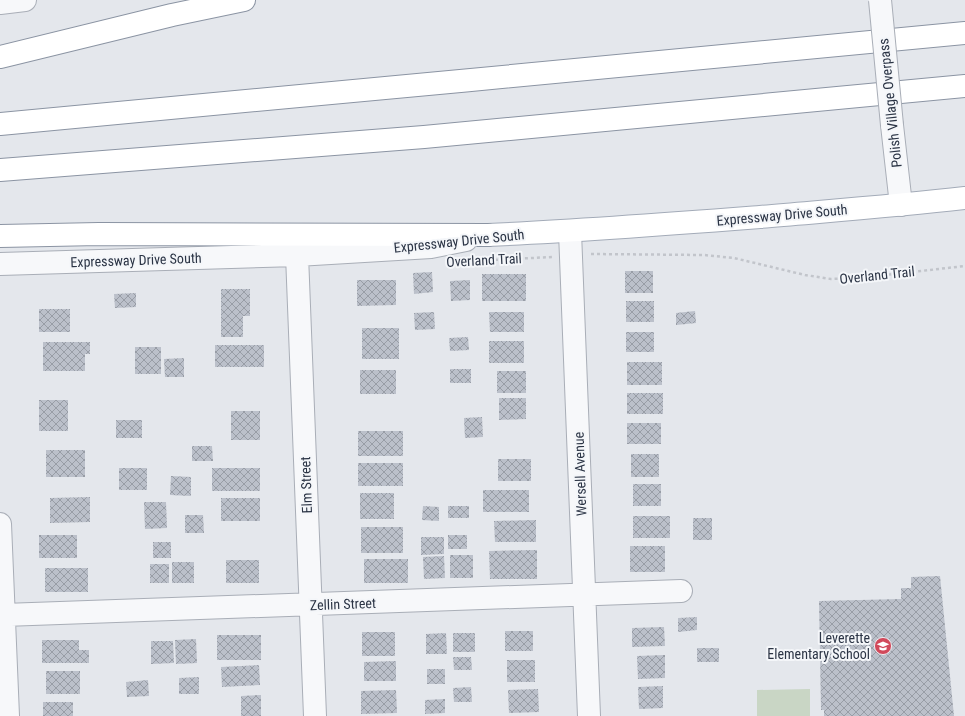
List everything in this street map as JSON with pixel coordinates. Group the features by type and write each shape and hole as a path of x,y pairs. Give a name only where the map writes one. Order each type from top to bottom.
{"main road":[{"path":"0,57 172,15 244,0"},
{"path":"0,124 965,34"},
{"path":"0,170 424,137 965,86"},
{"name":"Expressway Drive South","path":"488,236 570,232 901,205 965,198"},
{"path":"0,236 99,234 488,236"}],"street":[{"path":"0,3 25,0"},
{"name":"Polish Village Overpass","path":"880,0 901,205"},
{"name":"Wersell Avenue","path":"570,232 589,716"},
{"name":"Expressway Drive South","path":"0,264 297,255 431,247 488,236"},
{"name":"Elm Street","path":"297,255 315,716"},
{"path":"0,524 8,716"},
{"name":"Zellin Street","path":"4,616 681,591"}],"path":[{"name":"Overland Trail","path":"465,261 591,254 704,255 734,258 831,280 965,266"}],"green space":[{"path":"810,689 810,716 757,716 757,690"}],"building":[{"path":"625,271 653,271 653,293 625,293"},
{"path":"432,272 433,292 414,294 413,273"},
{"path":"482,274 526,274 526,301 482,301"},
{"path":"357,280 396,280 396,305 357,306"},
{"path":"470,280 470,300 451,301 450,281"},
{"path":"221,289 250,289 250,316 243,316 243,337 221,337"},
{"path":"136,293 136,307 115,308 114,294"},
{"path":"626,301 654,301 654,322 626,322"},
{"path":"39,309 70,309 70,332 39,332"},
{"path":"695,311 696,323 676,325 676,313"},
{"path":"434,312 435,329 415,330 414,313"},
{"path":"489,312 524,312 524,332 490,332"},
{"path":"362,328 399,328 399,359 362,359"},
{"path":"626,332 654,332 654,352 626,352"},
{"path":"468,337 469,350 450,351 449,338"},
{"path":"489,341 524,341 524,363 489,363"},
{"path":"43,342 90,342 90,354 85,354 85,371 43,371"},
{"path":"215,345 264,345 264,367 215,367"},
{"path":"135,347 161,347 161,374 135,374"},
{"path":"184,358 184,377 165,377 164,359"},
{"path":"627,362 662,362 662,385 627,385"},
{"path":"450,369 471,369 471,383 450,383"},
{"path":"360,370 396,370 396,394 360,394"},
{"path":"497,371 526,371 526,393 497,393"},
{"path":"627,393 663,393 663,414 627,414"},
{"path":"499,398 526,398 526,419 499,420"},
{"path":"39,400 68,400 68,431 39,431"},
{"path":"231,411 260,411 260,440 231,440"},
{"path":"482,417 483,437 465,438 464,418"},
{"path":"116,420 142,420 142,438 116,438"},
{"path":"627,423 661,423 661,444 627,444"},
{"path":"358,431 403,431 403,456 358,456"},
{"path":"192,446 212,446 213,461 192,461"},
{"path":"46,450 85,450 85,477 46,477"},
{"path":"631,454 659,454 659,477 631,477"},
{"path":"498,459 531,459 531,481 498,481"},
{"path":"358,463 403,463 403,486 358,486"},
{"path":"119,468 147,468 147,490 119,490"},
{"path":"212,468 260,468 260,491 212,491"},
{"path":"171,476 191,477 191,496 170,495"},
{"path":"633,484 661,484 661,506 633,506"},
{"path":"483,490 529,490 529,512 483,512"},
{"path":"360,493 394,493 394,519 360,519"},
{"path":"90,497 90,522 50,523 50,498"},
{"path":"221,498 260,498 260,521 221,521"},
{"path":"144,502 166,502 167,528 145,529"},
{"path":"423,506 439,507 439,521 422,520"},
{"path":"448,506 469,506 469,518 448,518"},
{"path":"185,515 203,515 204,533 185,533"},
{"path":"633,516 670,516 670,538 633,538"},
{"path":"693,518 712,518 712,540 693,540"},
{"path":"536,520 536,542 495,542 494,521"},
{"path":"361,527 403,527 403,553 361,553"},
{"path":"39,535 77,535 77,558 39,558"},
{"path":"448,535 467,535 467,549 448,549"},
{"path":"421,537 444,537 444,554 421,555"},
{"path":"153,542 171,542 171,558 153,558"},
{"path":"630,546 665,546 665,572 630,572"},
{"path":"537,550 537,579 490,579 489,551"},
{"path":"450,555 473,555 473,578 450,578"},
{"path":"444,556 445,578 424,579 423,557"},
{"path":"364,559 408,559 408,583 364,583"},
{"path":"226,560 259,560 259,583 226,583"},
{"path":"172,562 194,562 194,583 172,583"},
{"path":"150,564 169,564 169,583 150,583"},
{"path":"45,568 88,568 88,592 45,592"},
{"name":"Leverette Elementary School","path":"940,576 954,716 824,716 824,710 821,710 819,601 901,599 901,588 911,588 911,577"},
{"path":"697,617 697,630 678,632 678,618"},
{"path":"664,627 665,646 632,647 632,628"},
{"path":"505,631 533,631 533,651 505,651"},
{"path":"362,632 395,632 395,656 362,656"},
{"path":"446,633 447,654 426,654 426,634"},
{"path":"453,633 475,633 475,652 453,652"},
{"path":"217,635 261,635 261,660 217,660"},
{"path":"196,639 197,663 176,664 175,640"},
{"path":"42,640 79,640 79,650 89,650 89,663 42,663"},
{"path":"151,641 173,641 174,663 151,664"},
{"path":"697,648 719,648 719,662 697,662"},
{"path":"665,655 665,678 638,679 637,656"},
{"path":"453,657 471,657 472,670 454,670"},
{"path":"507,660 535,660 535,682 507,682"},
{"path":"396,661 396,681 364,681 364,662"},
{"path":"259,665 260,685 222,687 221,667"},
{"path":"427,669 445,669 445,684 427,684"},
{"path":"46,671 80,671 80,694 46,694"},
{"path":"199,677 199,694 179,694 179,678"},
{"path":"148,680 149,696 127,697 126,682"},
{"path":"663,686 663,708 639,709 638,687"},
{"path":"471,687 472,702 454,702 453,688"},
{"path":"538,689 539,712 509,713 508,690"},
{"path":"396,690 397,713 361,714 361,691"},
{"path":"261,695 261,716 241,716 241,696"},
{"path":"445,699 445,713 425,714 425,700"},
{"path":"43,702 73,702 73,716 43,716"}],"place":[{"name":"Leverette Elementary School","path":"883,646"}]}
